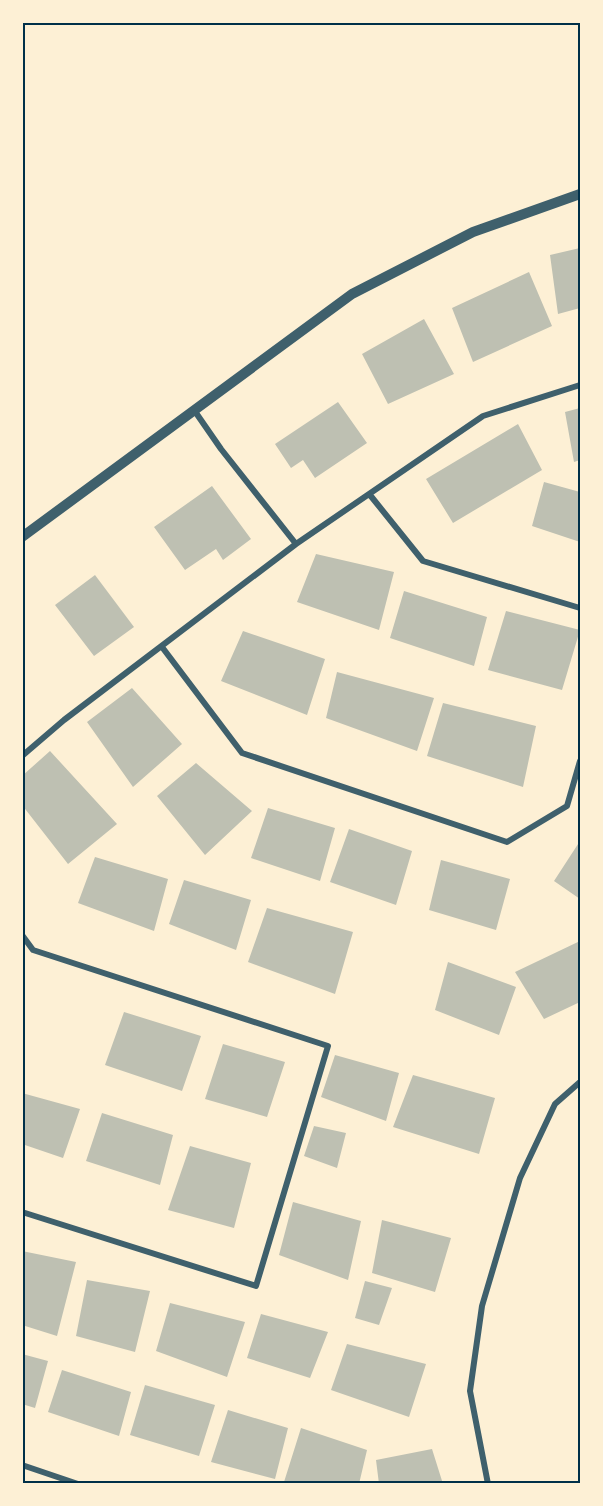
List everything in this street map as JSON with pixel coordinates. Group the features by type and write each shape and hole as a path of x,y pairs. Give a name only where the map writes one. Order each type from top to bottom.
{"street":[{"path":"22,537 352,294 473,232 580,194"},
{"path":"22,756 64,720 296,544 483,416 580,385"},
{"path":"194,409 221,449 296,544"},
{"path":"370,495 423,561 580,608"},
{"path":"162,647 242,753 507,842 567,806 580,760"},
{"path":"22,935 33,950 328,1046 256,1286 22,1212"},
{"path":"488,1484 470,1391 482,1306 520,1178 555,1104 580,1082"},
{"path":"22,1465 78,1484"}],"building":[{"path":"580,248 580,308 558,314 550,255"},
{"path":"529,272 552,326 473,362 452,308"},
{"path":"424,319 454,374 388,404 362,354"},
{"path":"338,402 367,443 315,478 303,460 291,468 275,444"},
{"path":"580,408 580,460 574,462 565,412"},
{"path":"518,424 542,470 453,523 426,479"},
{"path":"544,482 580,492 580,542 532,526"},
{"path":"212,486 251,539 223,560 216,549 185,570 154,527"},
{"path":"316,554 394,572 379,630 297,602"},
{"path":"95,575 134,627 94,656 55,605"},
{"path":"404,591 487,617 474,666 390,638"},
{"path":"506,611 580,630 562,690 488,670"},
{"path":"243,631 325,659 307,715 221,681"},
{"path":"337,672 434,698 417,751 326,718"},
{"path":"132,688 182,744 133,787 87,722"},
{"path":"443,703 536,726 523,787 427,756"},
{"path":"50,751 117,824 68,864 22,805 22,776"},
{"path":"196,763 252,811 205,855 157,796"},
{"path":"268,808 335,828 320,881 251,858"},
{"path":"349,829 412,851 396,905 330,882"},
{"path":"580,841 580,899 554,881"},
{"path":"95,857 168,879 154,931 78,903"},
{"path":"441,860 510,879 496,930 429,910"},
{"path":"184,880 251,900 236,950 169,924"},
{"path":"267,908 353,932 335,994 248,962"},
{"path":"580,941 580,1002 544,1019 515,972"},
{"path":"448,962 516,987 499,1035 435,1010"},
{"path":"124,1012 201,1036 182,1091 105,1065"},
{"path":"223,1044 285,1062 267,1117 205,1099"},
{"path":"335,1055 399,1073 386,1121 321,1097"},
{"path":"413,1075 495,1098 479,1154 393,1127"},
{"path":"22,1093 80,1109 63,1158 22,1144"},
{"path":"102,1113 173,1135 160,1185 86,1161"},
{"path":"314,1126 346,1133 337,1168 304,1156"},
{"path":"190,1146 251,1163 234,1228 168,1210"},
{"path":"293,1202 361,1221 348,1280 279,1255"},
{"path":"382,1220 451,1238 435,1292 372,1273"},
{"path":"22,1251 76,1262 57,1336 22,1325"},
{"path":"87,1280 150,1291 135,1352 76,1336"},
{"path":"365,1281 392,1288 379,1325 355,1318"},
{"path":"170,1303 245,1322 227,1377 156,1351"},
{"path":"261,1314 328,1332 310,1378 247,1358"},
{"path":"347,1344 426,1364 409,1417 331,1390"},
{"path":"22,1354 48,1361 35,1408 22,1404"},
{"path":"62,1370 131,1392 119,1436 48,1412"},
{"path":"145,1385 215,1405 199,1456 130,1435"},
{"path":"228,1410 288,1428 275,1479 211,1462"},
{"path":"301,1428 367,1450 359,1484 290,1484 284,1482"},
{"path":"432,1449 443,1484 379,1484 376,1460"}]}
